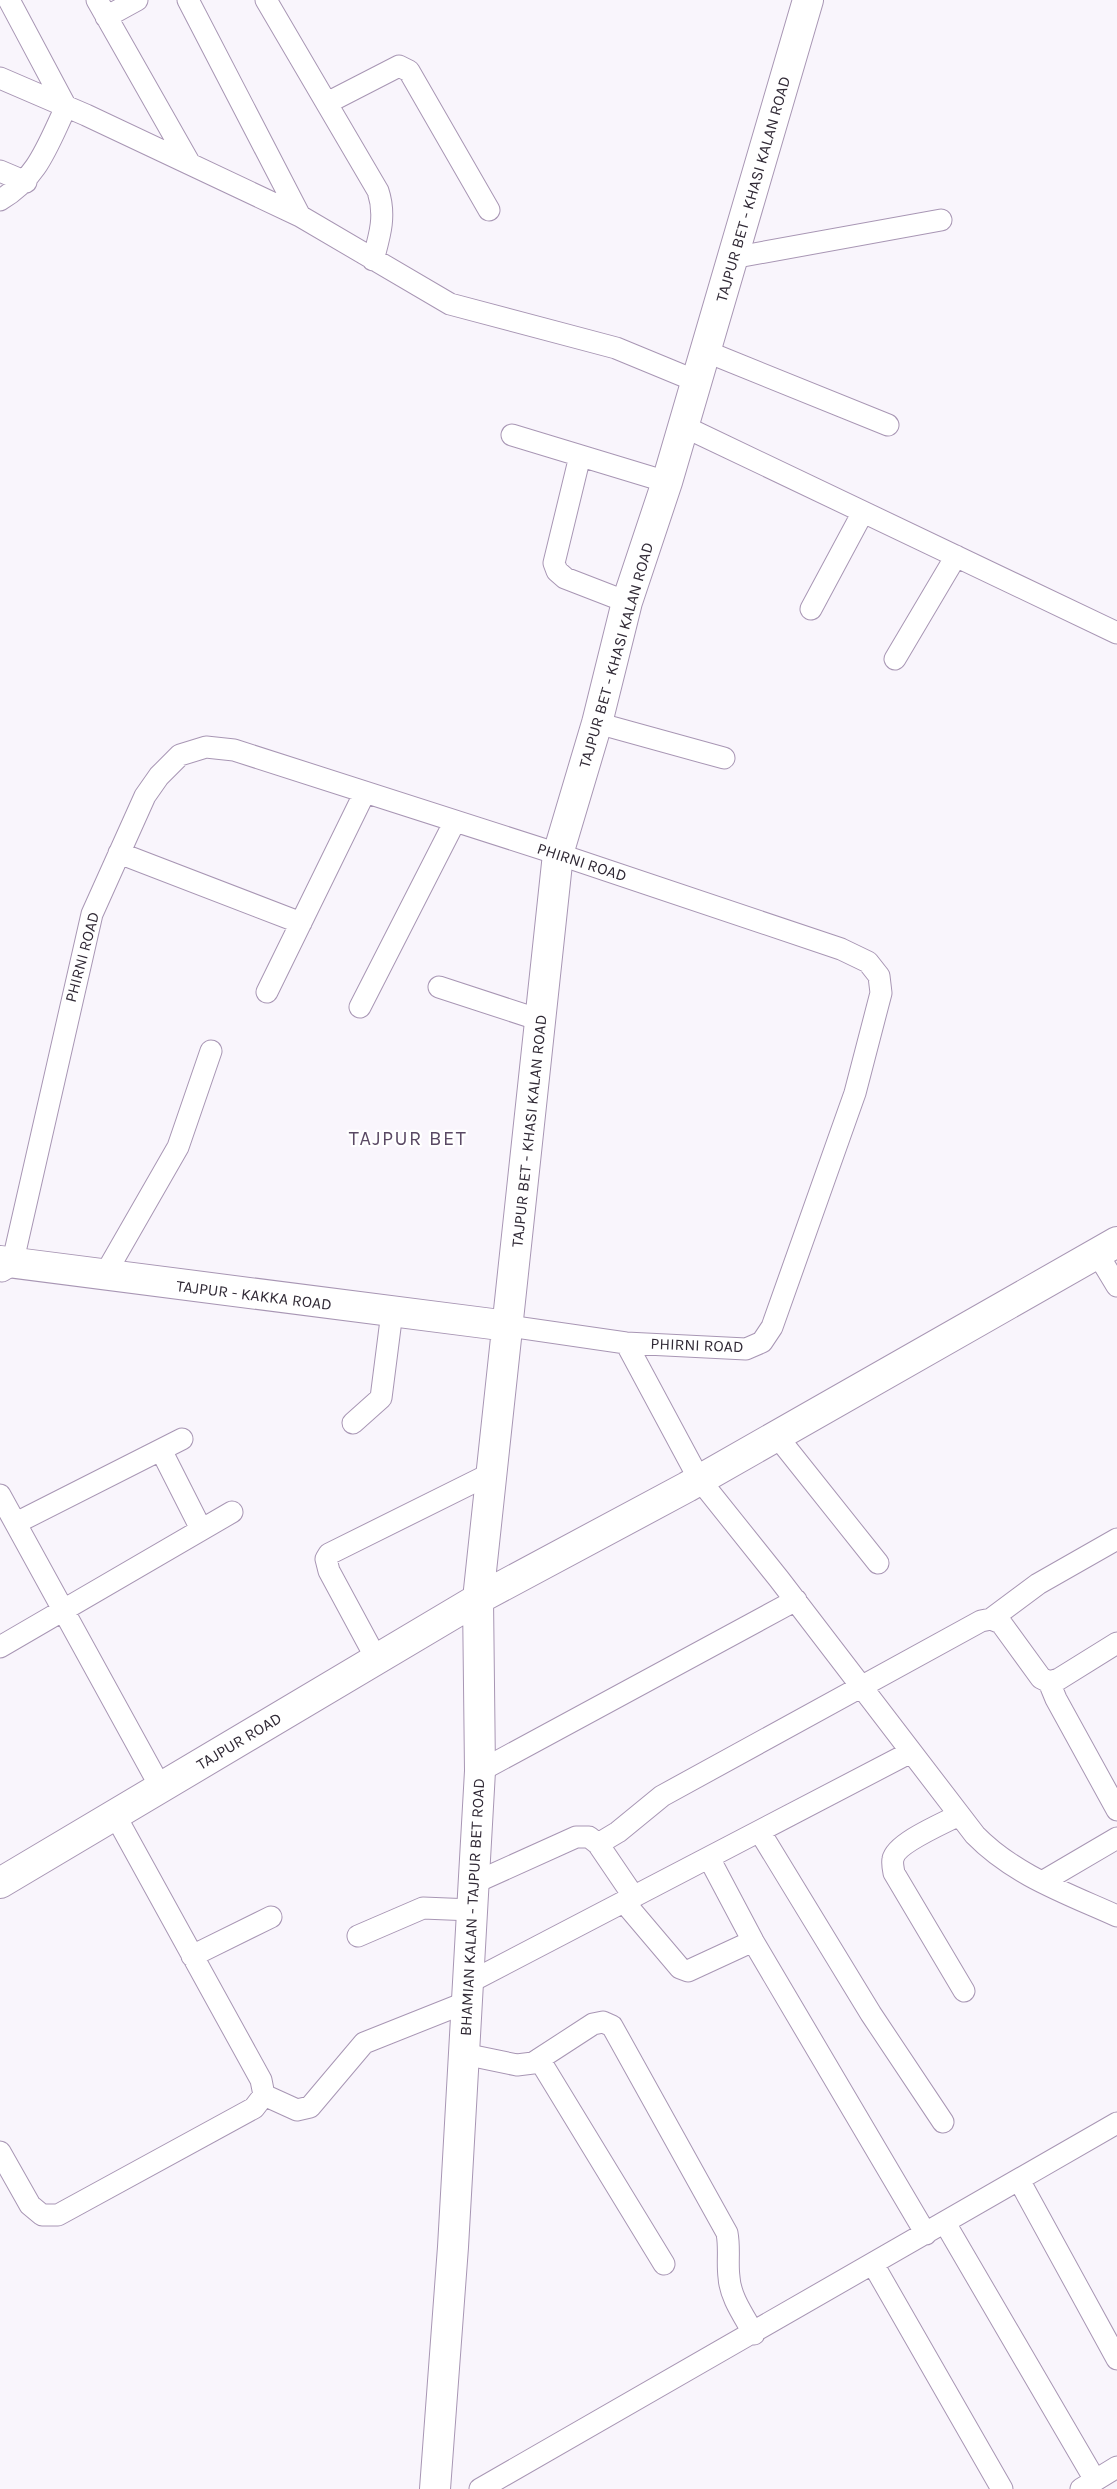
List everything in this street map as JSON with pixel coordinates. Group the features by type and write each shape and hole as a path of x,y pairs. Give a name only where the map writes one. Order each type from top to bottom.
{"street":[{"path":"9,0 66,107"},
{"path":"137,0 102,8 190,164"},
{"path":"189,0 300,216"},
{"path":"266,0 378,191 383,205 383,222 374,260"},
{"name":"TAJPUR BET - KHASI KALAN ROAD","path":"508,1326 558,854 597,723 627,602 667,482 808,0"},
{"path":"327,103 399,66 409,71 489,210"},
{"path":"0,78 300,216 450,304 616,348 696,381"},
{"path":"0,200 26,182 35,172 66,107"},
{"path":"0,171 26,182"},
{"path":"732,258 941,220"},
{"path":"705,351 888,425"},
{"path":"683,426 1117,633"},
{"path":"512,435 667,482"},
{"path":"580,456 554,563 557,572 565,578 627,602"},
{"path":"811,609 863,512"},
{"path":"895,659 956,556"},
{"path":"597,723 724,758"},
{"name":"PHIRNI ROAD","path":"4,1267 92,914 119,853 145,796 159,776 180,755 206,747 234,750 558,854 841,949 868,962 879,976 881,993 855,1093 772,1327 762,1342 746,1349 626,1343 508,1326"},
{"path":"267,992 365,792"},
{"path":"360,1007 455,821"},
{"path":"119,853 300,924"},
{"path":"439,987 540,1020"},
{"path":"104,1276 178,1148 211,1051"},
{"path":"1107,1248 1117,1286"},
{"name":"TAJPUR ROAD","path":"0,1883 478,1599 699,1479 1107,1248"},
{"name":"TAJPUR - KAKKA ROAD","path":"4,1267 104,1276 508,1326"},
{"path":"353,1423 381,1398 392,1312"},
{"name":"BHAMIAN KALAN - TAJPUR BET ROAD","path":"435,2489 480,1770 478,1599 508,1326"},
{"path":"626,1343 699,1479 796,1600 959,1815 994,1855 1016,1870 1117,1917"},
{"path":"776,1435 878,1563"},
{"path":"16,1523 182,1439"},
{"path":"161,1450 201,1529"},
{"path":"377,1659 329,1571 326,1559 329,1554 492,1473"},
{"path":"0,1495 161,1788"},
{"path":"0,1647 232,1512"},
{"path":"598,1844 618,1832 662,1796 981,1621 991,1619 1038,1584 1117,1539"},
{"path":"480,1770 796,1600"},
{"path":"991,1619 1001,1623 1041,1678 1049,1682 1056,1700 1117,1810"},
{"path":"1049,1682 1059,1679 1116,1647"},
{"path":"264,2095 297,2110 310,2107 364,2043 467,1993 629,1900 911,1752"},
{"path":"0,2152 30,2205 42,2215 58,2215 254,2108 264,2095 261,2080 115,1815"},
{"path":"959,1815 908,1842 896,1852 892,1860 894,1873 964,1991"},
{"path":"760,1832 871,2014 943,2122"},
{"path":"358,1936 423,1908 473,1897 576,1837 589,1837 598,1844 629,1900 680,1968 687,1971 753,1941"},
{"path":"1042,1882 1117,1838"},
{"path":"709,1858 753,1941 926,2234"},
{"path":"192,1956 271,1917"},
{"path":"464,2054 517,2064 533,2063 593,2024 603,2022 612,2026 728,2234 731,2251 729,2277 734,2297 754,2334"},
{"path":"539,2059 664,2264"},
{"path":"480,2489 754,2334 1117,2123"},
{"path":"1019,2180 1117,2359"},
{"path":"945,2223 1088,2485 1117,2467"},
{"path":"873,2264 1002,2489"}],"district":[{"name":"TAJPUR BET","path":"408,1138"}]}
